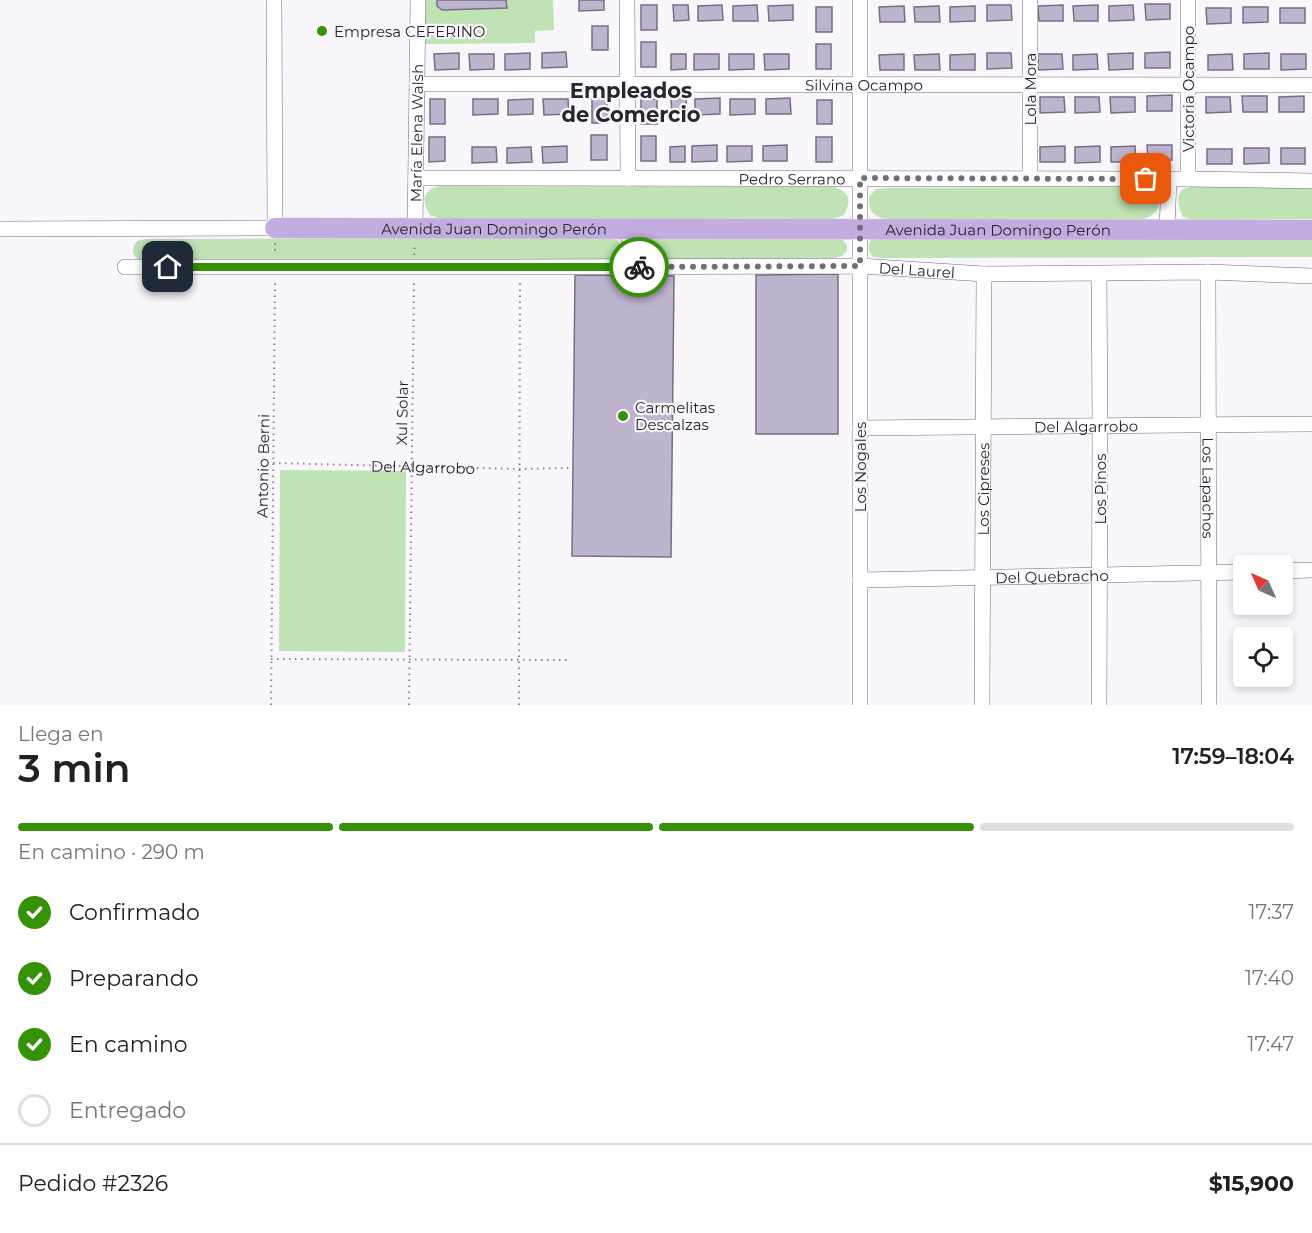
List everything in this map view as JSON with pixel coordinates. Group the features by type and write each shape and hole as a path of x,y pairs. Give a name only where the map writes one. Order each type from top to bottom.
{"main road":[{"name":"Avenida Juan Domingo Perón","path":"275,228 1312,230"}],"street":[{"path":"274,0 275,228"},
{"name":"María Elena Walsh","path":"416,229 418,0"},
{"path":"627,0 628,178"},
{"name":"Los Nogales","path":"860,0 860,705"},
{"name":"Lola Mora","path":"1030,0 1030,178"},
{"name":"Victoria Ocampo","path":"1188,0 1188,179"},
{"name":"Silvina Ocampo","path":"417,84 1312,85"},
{"name":"Pedro Serrano","path":"416,178 1030,178 1312,181"},
{"path":"1167,229 1169,179"},
{"name":"Avenida Juan Domingo Perón","path":"0,229 275,228"},
{"path":"629,228 629,267"},
{"name":"Del Laurel","path":"125,267 860,266 984,274 1208,272 1312,276"},
{"name":"Los Lapachos","path":"1208,272 1209,705"},
{"name":"Los Cipreses","path":"982,705 984,274"},
{"name":"Los Pinos","path":"1099,274 1099,705"},
{"name":"Del Algarrobo","path":"860,428 1312,424"},
{"path":"1293,571 1312,570"},
{"name":"Del Quebracho","path":"860,580 1233,572"}],"path":[{"name":"Antonio Berni","path":"271,705 275,228"},
{"name":"Xul Solar","path":"409,705 416,229"},
{"path":"519,705 520,267"},
{"name":"Del Algarrobo","path":"273,463 519,469 572,468"},
{"path":"271,659 567,660"}],"green space":[{"path":"425,0 553,0 554,30 535,31 535,43 425,44"},
{"path":"439,186 835,187 847,195 848,205 844,215 833,219 438,218 430,215 425,198 429,191"},
{"path":"1195,186 1312,187 1312,219 1194,220 1183,217 1179,205 1179,194 1185,188"},
{"path":"1143,187 1153,190 1159,205 1152,215 1141,220 884,219 874,214 869,202 869,197 876,189 885,188"},
{"path":"650,236 841,238 847,245 847,251 842,256 831,259 650,259 640,254 638,249 642,239"},
{"path":"606,238 617,240 622,247 622,253 617,258 606,261 145,262 138,259 133,251 137,241 146,239"},
{"path":"872,239 1312,240 1312,257 881,258 873,257 870,252 869,246"},
{"path":"280,470 406,471 405,652 279,651"}],"building":[{"path":"437,0 506,0 507,8 442,10 437,6"},
{"path":"579,0 604,0 604,10 579,11"},
{"path":"1145,4 1170,4 1170,19 1146,20"},
{"path":"641,5 657,5 657,30 641,30"},
{"path":"673,5 688,5 689,20 674,21"},
{"path":"722,5 723,20 698,21 698,6"},
{"path":"757,5 758,21 733,21 733,6"},
{"path":"793,5 793,20 769,21 768,6"},
{"path":"987,5 1011,5 1012,20 987,21"},
{"path":"1063,5 1063,21 1039,21 1038,6"},
{"path":"1098,5 1098,21 1074,21 1073,6"},
{"path":"1133,5 1134,20 1109,21 1109,6"},
{"path":"904,6 905,22 880,22 879,7"},
{"path":"939,6 940,22 915,22 914,7"},
{"path":"975,6 975,21 950,22 950,7"},
{"path":"816,7 832,7 832,32 816,32"},
{"path":"1243,7 1268,7 1268,22 1243,23"},
{"path":"1206,8 1231,8 1231,23 1207,24"},
{"path":"1280,8 1305,8 1305,23 1280,23"},
{"path":"592,26 608,26 608,50 592,50"},
{"path":"641,42 656,42 656,67 641,67"},
{"path":"816,44 831,44 831,69 816,69"},
{"path":"566,52 567,67 542,68 542,53"},
{"path":"1170,52 1170,68 1145,68 1145,53"},
{"path":"459,53 459,69 435,70 434,54"},
{"path":"530,53 530,69 505,70 505,54"},
{"path":"987,53 1011,53 1012,68 987,69"},
{"path":"1133,53 1133,69 1109,70 1108,54"},
{"path":"1269,53 1269,69 1244,69 1244,54"},
{"path":"469,54 494,54 494,69 470,70"},
{"path":"671,54 686,54 686,69 671,70"},
{"path":"694,54 719,54 719,69 694,70"},
{"path":"729,54 754,54 754,69 729,70"},
{"path":"764,54 789,54 789,69 765,70"},
{"path":"904,54 904,70 880,70 879,55"},
{"path":"939,54 940,70 915,70 914,55"},
{"path":"975,54 975,70 950,70 950,55"},
{"path":"1038,54 1062,54 1063,69 1038,70"},
{"path":"1097,54 1098,69 1073,70 1073,55"},
{"path":"1232,54 1233,70 1208,70 1208,55"},
{"path":"1281,54 1306,54 1306,69 1281,70"},
{"path":"1172,95 1172,111 1147,111 1147,96"},
{"path":"1242,96 1267,96 1267,112 1243,112"},
{"path":"1304,96 1304,112 1279,112 1279,97"},
{"path":"1040,97 1064,97 1065,112 1040,113"},
{"path":"1075,97 1099,97 1100,112 1075,113"},
{"path":"1110,97 1135,97 1135,112 1111,113"},
{"path":"1206,97 1230,97 1231,112 1206,113"},
{"path":"592,98 607,98 607,123 592,123"},
{"path":"686,98 687,114 672,114 671,99"},
{"path":"720,98 720,114 695,115 695,99"},
{"path":"790,98 791,114 766,114 766,99"},
{"path":"430,99 445,99 445,124 430,124"},
{"path":"473,99 498,99 498,114 473,115"},
{"path":"533,99 533,114 508,115 508,100"},
{"path":"543,99 568,99 569,114 544,115"},
{"path":"641,99 657,99 657,124 641,124"},
{"path":"730,99 755,99 755,114 730,115"},
{"path":"817,100 832,100 832,124 817,124"},
{"path":"591,135 607,135 607,160 591,160"},
{"path":"641,136 656,136 656,161 641,161"},
{"path":"429,137 445,137 445,161 429,162"},
{"path":"816,137 832,137 832,162 816,162"},
{"path":"717,145 717,161 692,162 692,146"},
{"path":"787,145 787,161 763,161 763,146"},
{"path":"1147,145 1172,145 1172,160 1148,161"},
{"path":"567,146 567,162 543,163 542,147"},
{"path":"685,146 685,162 670,162 670,147"},
{"path":"727,146 752,146 752,161 727,162"},
{"path":"1065,146 1065,162 1040,162 1040,147"},
{"path":"1100,146 1100,162 1075,163 1075,147"},
{"path":"1135,146 1136,162 1111,162 1111,147"},
{"path":"472,147 496,147 497,162 472,163"},
{"path":"531,147 532,162 507,163 507,148"},
{"path":"1244,148 1269,148 1269,163 1244,164"},
{"path":"1281,148 1305,148 1305,164 1281,164"},
{"path":"1207,149 1232,149 1232,164 1207,164"},
{"path":"838,274 838,434 756,434 756,275"},
{"name":"Carmelitas Descalzas","path":"575,275 674,276 671,557 572,556"}],"way so far":[{"path":"639,267 860,266 860,178 1146,179"}],"place":[{"name":"Empresa CEFERINO","path":"322,31"},
{"name":"Carmelitas Descalzas","path":"623,416"}],"district":[{"name":"Empleados de Comercio","path":"631,102"}],"route":[{"path":"168,267 639,267"}]}
